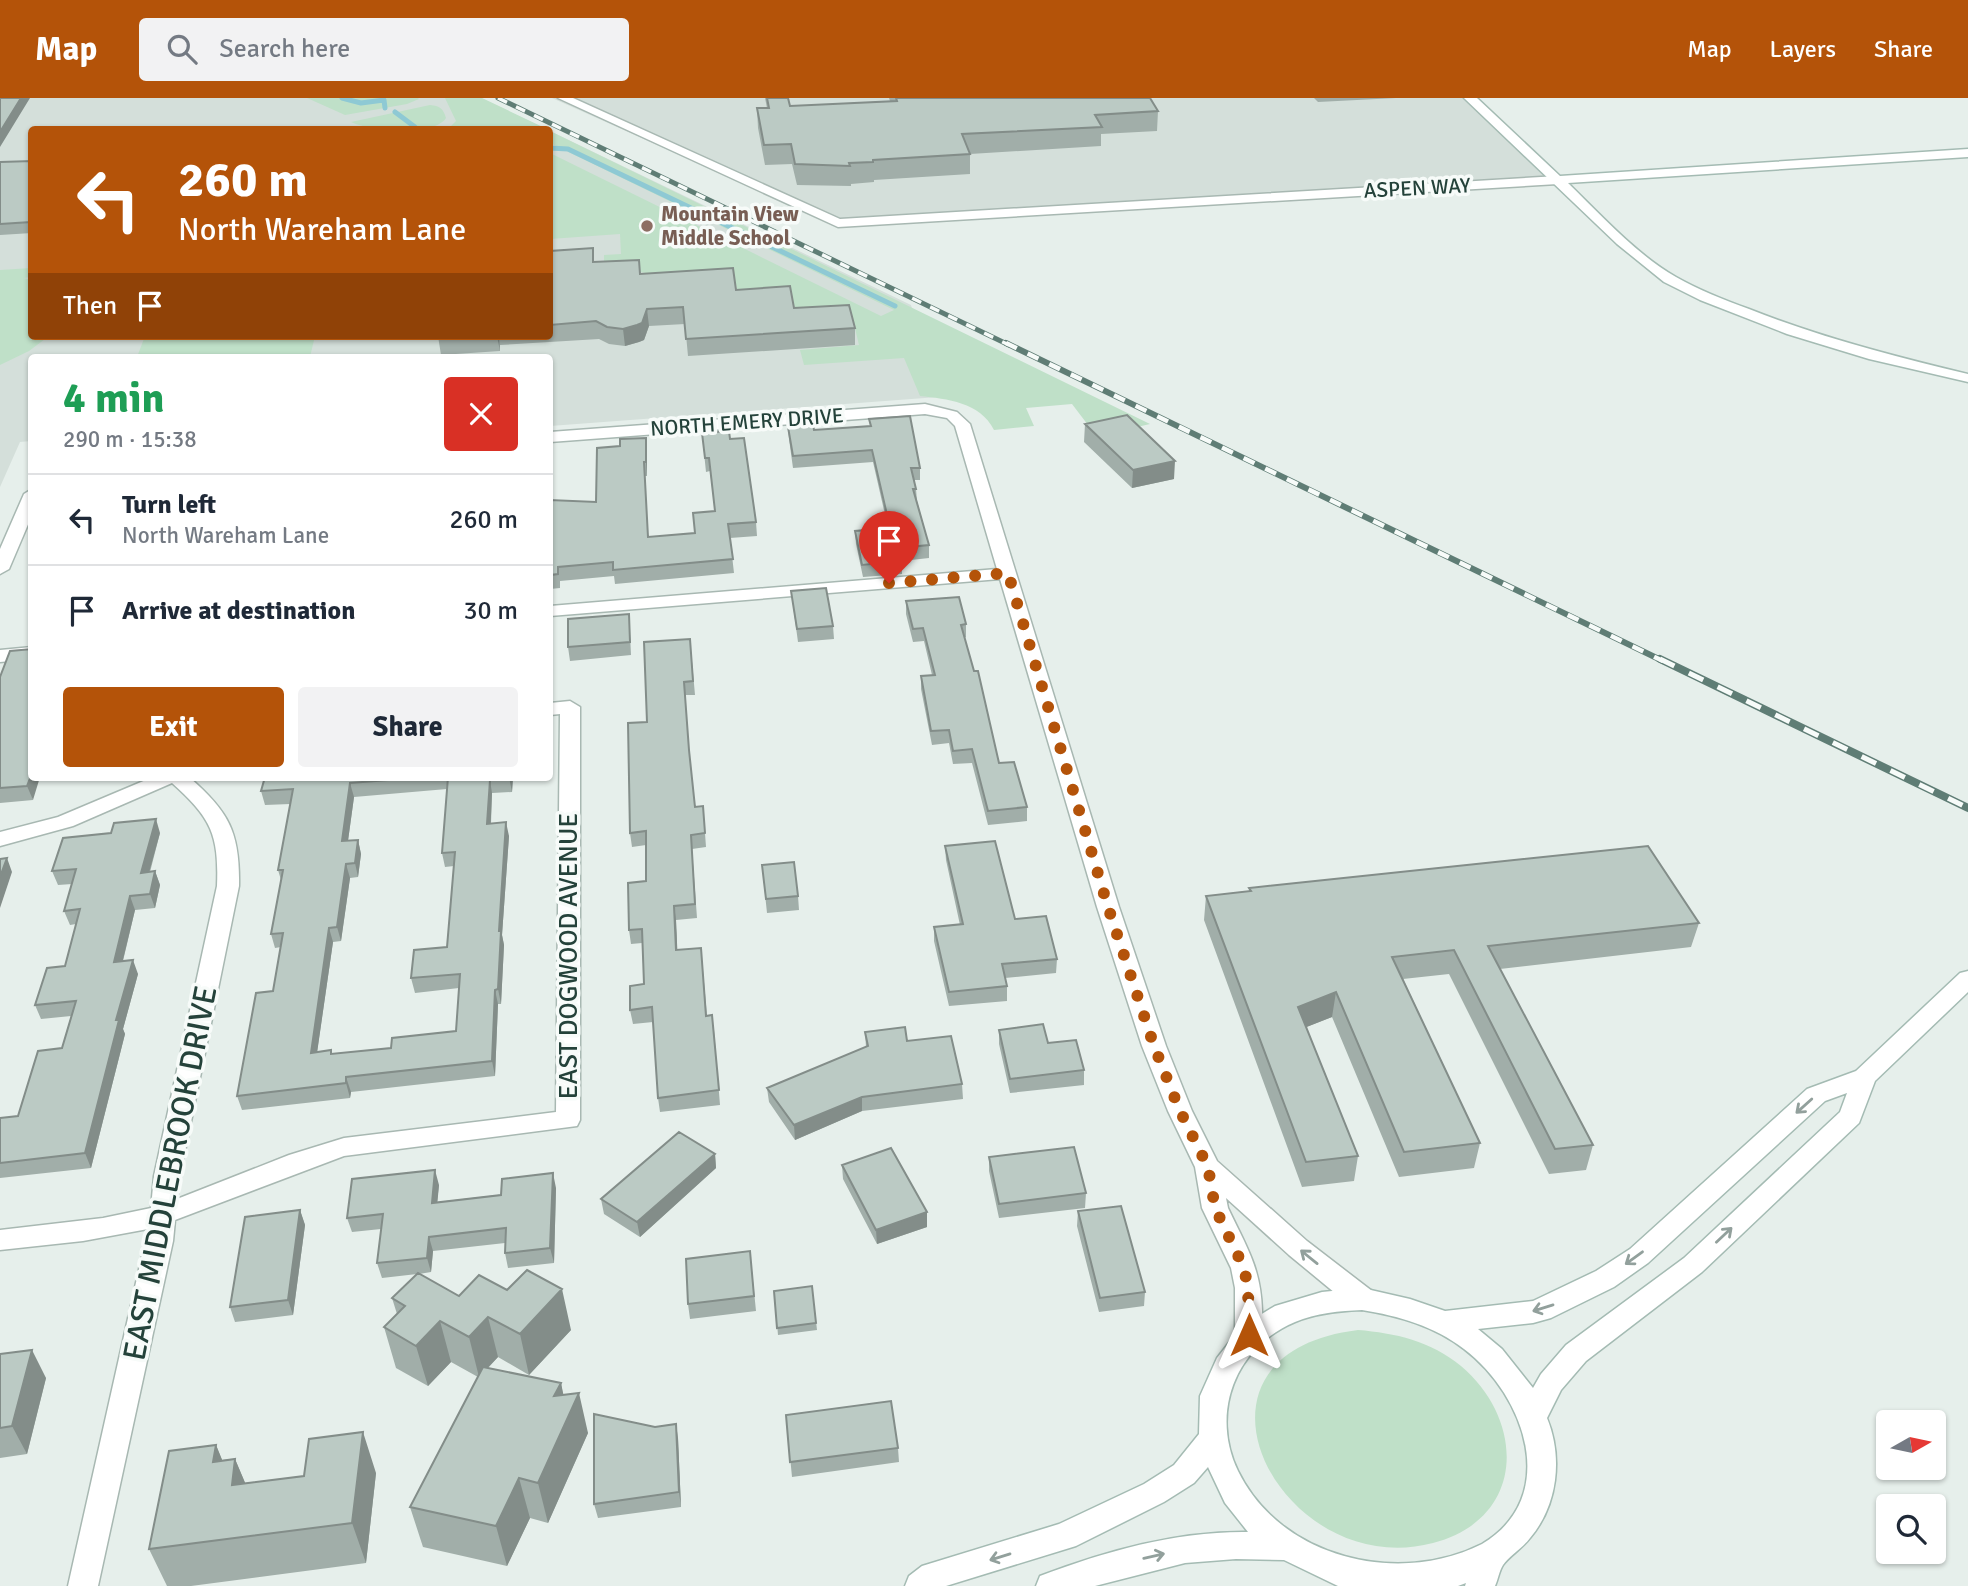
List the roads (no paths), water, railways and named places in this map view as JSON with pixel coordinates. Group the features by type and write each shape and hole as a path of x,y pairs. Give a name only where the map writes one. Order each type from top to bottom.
{"street":[{"name":"ASPEN WAY","path":"564,98 826,220 879,228 1968,153"},
{"path":"1470,98 1647,263 1669,279 1753,317 1830,344 1968,378"},
{"name":"NORTH EMERY DRIVE","path":"553,437 918,409 945,412 962,424 1008,573"},
{"path":"0,569 28,503"},
{"path":"553,611 1008,573 1108,907 1154,1046 1180,1111 1208,1167 1215,1208 1244,1268 1248,1288 1249,1335"},
{"path":"0,656 28,653"},
{"name":"EAST DOGWOOD AVENUE","path":"163,1215 312,1156 344,1147 568,1120 560,708"},
{"path":"0,839 25,835 66,822 161,781"},
{"name":"EAST MIDDLEBROOK DRIVE","path":"83,1586 160,1241 167,1176 228,887 230,851 223,825 208,805 181,781"},
{"path":"1446,1322 1533,1312 1551,1307 1605,1279 1639,1255 1816,1095 1865,1077 1968,979"},
{"path":"1534,1415 1551,1382 1576,1353 1693,1265 1850,1117 1865,1077"},
{"path":"1208,1167 1298,1248 1362,1299"},
{"path":"0,1240 117,1227 163,1215"},
{"path":"1362,1299 1393,1303 1446,1322 1486,1349 1510,1374 1534,1415 1544,1455 1541,1488 1534,1509 1522,1529 1485,1572 1398,1583 1359,1582 1287,1547 1250,1515 1224,1475 1213,1439 1212,1412 1218,1381 1235,1350 1249,1335 1272,1319 1300,1307 1327,1301 1362,1299"},
{"path":"920,1586 933,1576 1065,1536 1154,1493 1184,1474 1213,1439"},
{"path":"1051,1586 1135,1560 1188,1548 1250,1545 1287,1547"}],"waterway":[{"path":"342,98 361,103 384,100 385,108"},
{"path":"395,112 414,126"},
{"path":"553,148 568,149 895,306"}],"railway":[{"path":"498,98 1009,345"},
{"path":"1006,343 1663,661"},
{"path":"1660,659 1968,808"}],"place":[{"name":"Mountain View Middle School","path":"647,226"}]}
